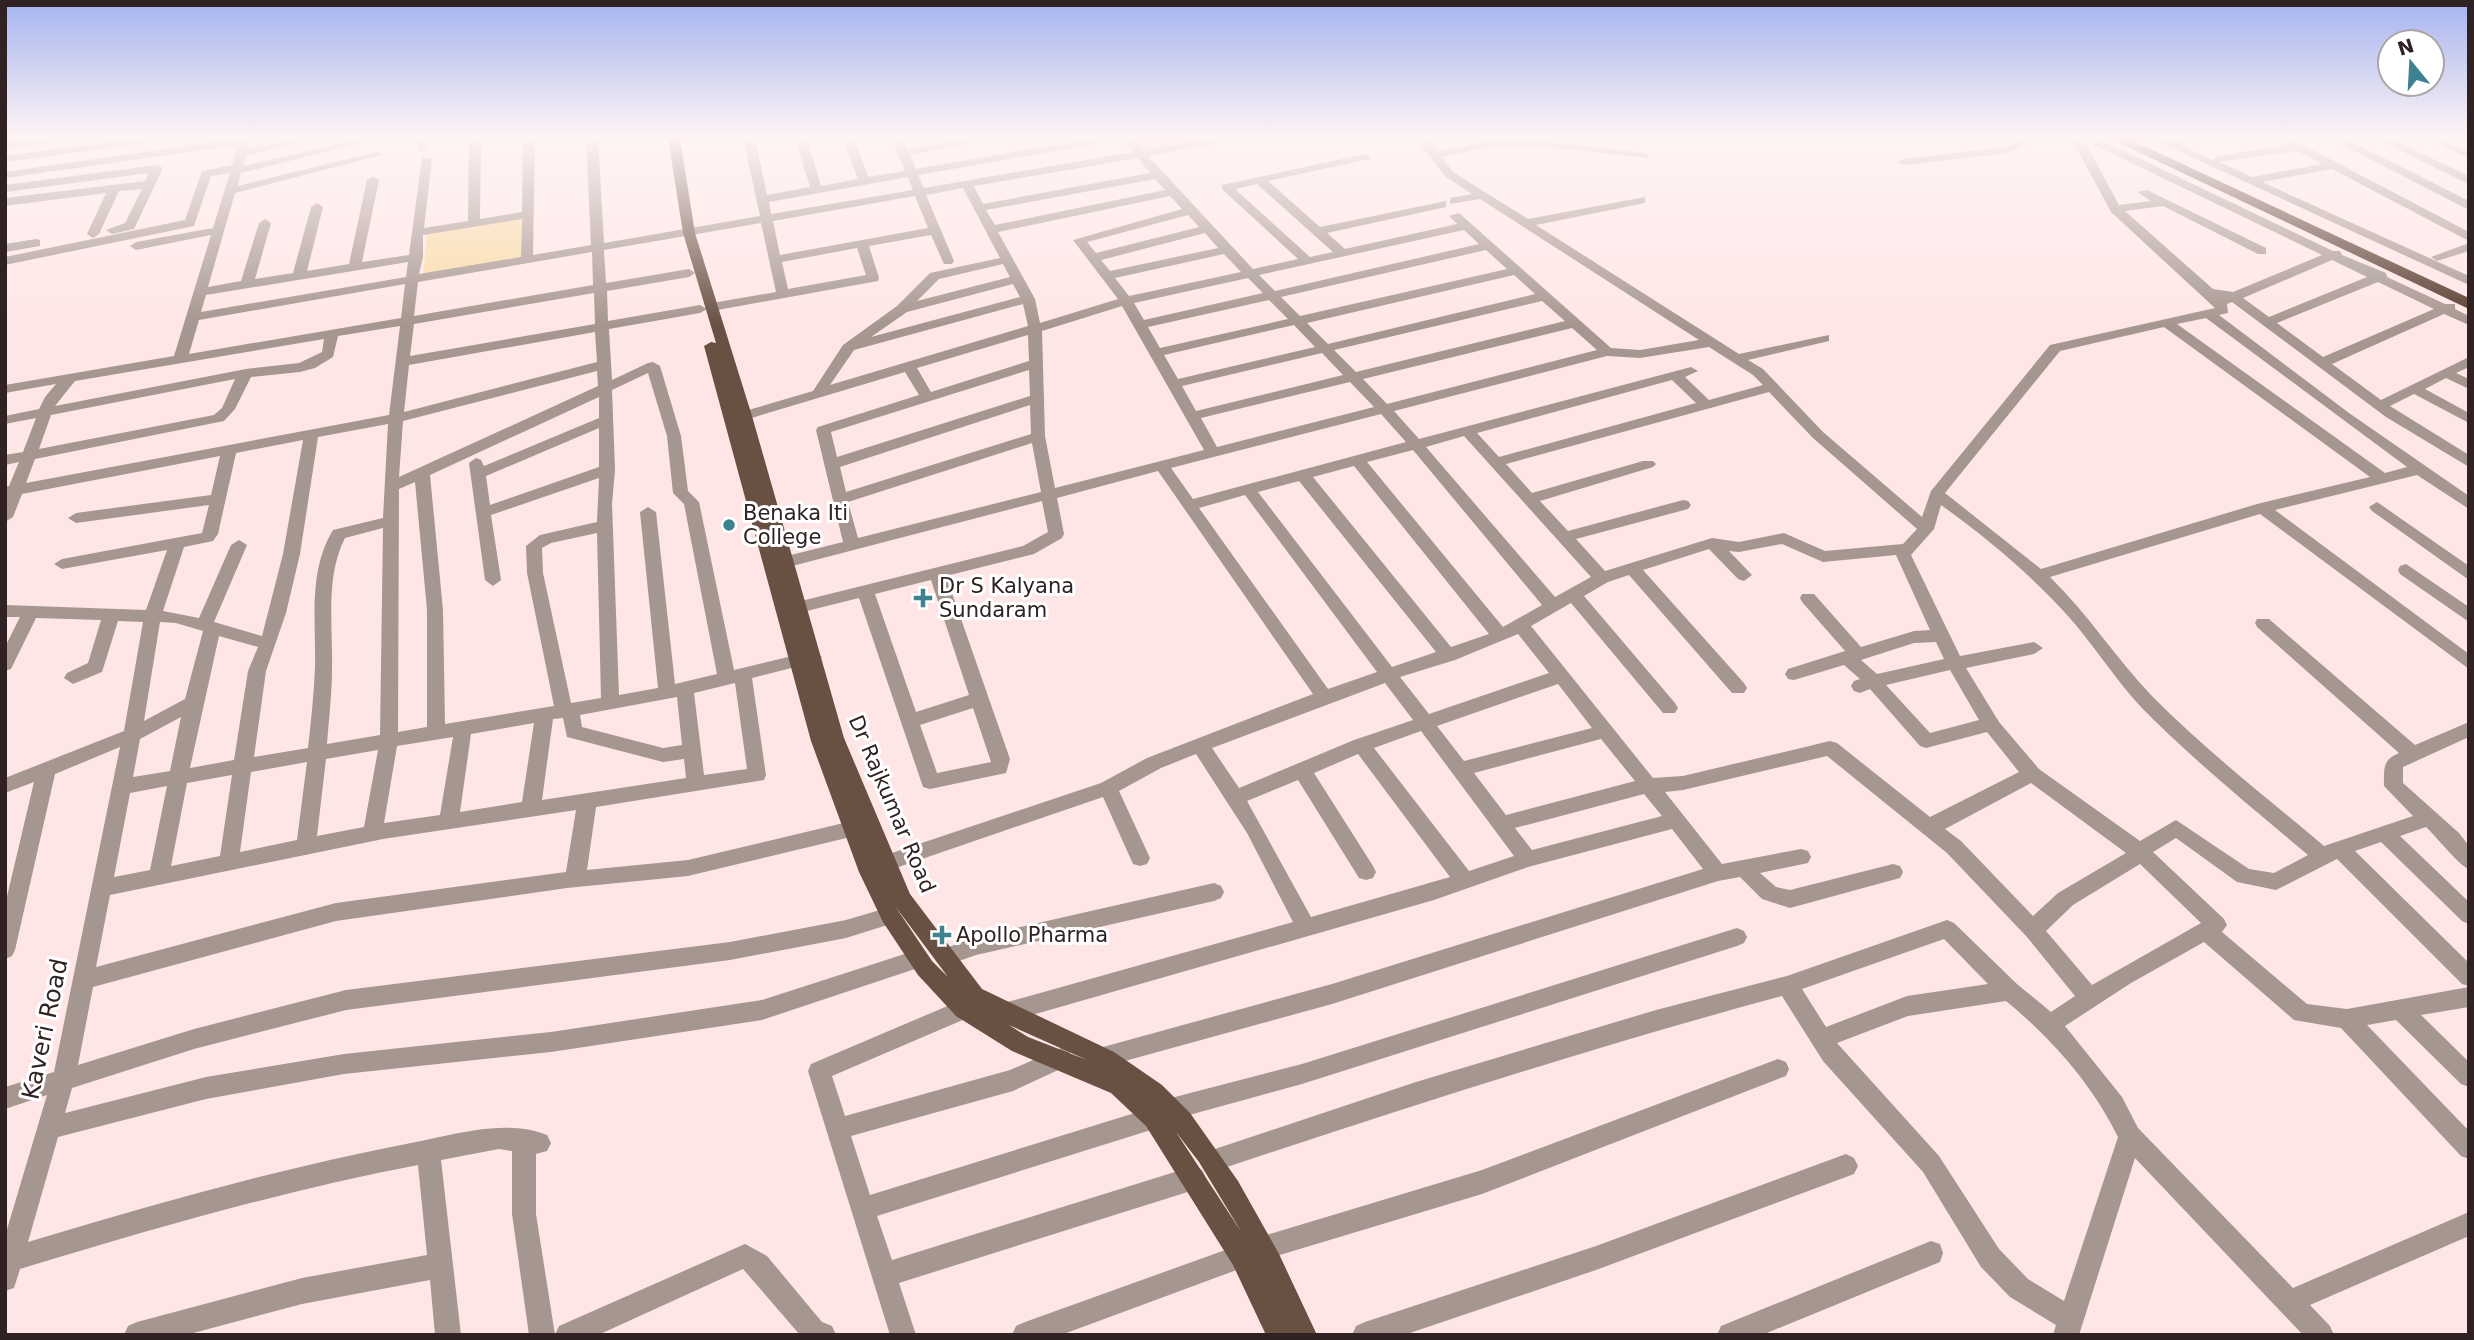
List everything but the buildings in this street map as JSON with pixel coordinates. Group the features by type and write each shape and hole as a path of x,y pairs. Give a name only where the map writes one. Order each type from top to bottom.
{"highway":[{"path":"2245,201 2465,307"},
{"path":"2276,201 2469,291"}],"main road":[{"name":"Dr Rajkumar Road","path":"678,201 690,273 706,308"},
{"name":"Dr Rajkumar Road","path":"681,201 684,234 806,659 835,738 902,899 974,996 1003,1013 1103,1057 1136,1078 1203,1169 1304,1335"},
{"name":"Dr Rajkumar Road","path":"779,563 799,607 820,741 830,761 852,829 890,916 917,959 964,1009 1020,1044 1061,1058 1119,1086 1162,1114"},
{"name":"Dr Rajkumar Road","path":"1253,1252 1279,1335"}],"street":[{"path":"93,234 108,201"},
{"path":"5,248 130,226 142,201"},
{"path":"5,261 190,223 197,201"},
{"path":"180,360 228,201"},
{"path":"355,267 368,201"},
{"path":"373,833 389,741 391,487 396,418 406,323 414,280 421,201"},
{"path":"474,201 474,223"},
{"path":"527,201 527,260"},
{"path":"596,201 606,420 604,526 610,702"},
{"path":"764,201 783,295"},
{"path":"192,317 880,201"},
{"path":"922,201 947,261"},
{"path":"799,607 866,593 1028,550 1056,534 1038,436 1035,329 1028,299 974,201"},
{"path":"978,208 1019,201"},
{"path":"989,230 1130,201"},
{"path":"1179,201 1230,249 1385,411 1553,606"},
{"path":"1241,201 1307,261"},
{"path":"1283,201 1342,253"},
{"path":"1319,231 1458,201"},
{"path":"1491,201 1758,372 1818,435 1926,529"},
{"path":"1527,223 1638,201"},
{"path":"2110,201 2115,209 2218,301 2420,469 2469,504"},
{"path":"2157,201 2262,251"},
{"path":"2217,201 2278,230 2465,307"},
{"path":"2230,201 2337,254 2375,277 2469,321"},
{"path":"2301,201 2469,281"},
{"path":"2306,201 2469,271"},
{"path":"2401,201 2469,237"},
{"path":"2115,209 2161,203"},
{"path":"299,276 317,207"},
{"path":"1188,211 1079,240 1126,301 1214,454"},
{"path":"419,232 527,215"},
{"path":"1455,216 1607,352"},
{"path":"247,284 265,223"},
{"path":"739,418 1126,301 1466,226"},
{"path":"1092,258 1207,229"},
{"path":"5,273 220,230"},
{"path":"2242,242 2278,230"},
{"path":"776,259 934,231"},
{"path":"402,362 873,278 862,244"},
{"path":"1140,325 1489,246"},
{"path":"2437,257 2469,247"},
{"path":"1106,276 1230,249"},
{"path":"2050,1024 2217,925 2139,851 2032,774 1990,724 1956,665 1903,554 1926,529 1936,494 2054,348 2167,323 2337,254"},
{"path":"200,292 416,257"},
{"path":"818,393 848,348 902,309 935,276 1006,260"},
{"path":"1156,354 1516,271"},
{"path":"5,389 690,273"},
{"path":"2268,322 2375,277 2390,274"},
{"path":"902,309 1017,279"},
{"path":"1175,384 1545,296"},
{"path":"848,348 1028,299"},
{"path":"2218,301 2268,322 2380,406 2469,462"},
{"path":"2322,363 2442,309 2465,307"},
{"path":"1193,416 1574,323"},
{"path":"2167,323 2382,478"},
{"path":"5,419 246,373 291,369 319,361 328,354 332,335"},
{"path":"1737,358 1824,338"},
{"path":"779,563 1049,497 1607,352 1640,354 1713,342"},
{"path":"2380,406 2469,361"},
{"path":"852,547 823,430 1035,364"},
{"path":"11,491 396,418 603,365"},
{"path":"101,888 373,833 757,775 691,502 681,493 674,436 653,366 391,487"},
{"path":"909,366 927,397"},
{"path":"1190,505 1691,370"},
{"path":"5,460 219,418 230,408 235,389 246,373"},
{"path":"2446,373 2469,386"},
{"path":"1675,375 1707,406"},
{"path":"5,517 11,491 29,455 50,400 70,378"},
{"path":"1496,462 1773,387"},
{"path":"2415,389 2469,419"},
{"path":"832,464 1035,399"},
{"path":"478,474 606,420"},
{"path":"1466,430 1602,578"},
{"path":"229,860 257,671 268,644 288,571 311,433"},
{"path":"840,499 1038,436"},
{"path":"474,449 493,580"},
{"path":"62,564 202,540 210,534 229,450"},
{"path":"1356,459 1501,636"},
{"path":"1531,498 1648,464"},
{"path":"1163,467 1324,698"},
{"path":"2036,576 2262,508 2420,469"},
{"path":"484,512 607,470"},
{"path":"422,474 435,610 436,732"},
{"path":"1302,474 1449,656"},
{"path":"1248,489 1528,859"},
{"path":"1936,494 2003,546 2036,576 2089,630 2124,677 2220,769 2330,852 2469,977"},
{"path":"76,519 217,499"},
{"path":"1565,537 1683,505"},
{"path":"2377,507 2469,575"},
{"path":"2262,508 2469,663"},
{"path":"648,512 667,693"},
{"path":"306,846 318,751 325,659 325,573 335,539 347,531 391,521"},
{"path":"604,526 546,539 534,546 535,573 573,732 663,755 692,751"},
{"path":"887,863 1108,788 1154,763 1324,698 1501,636 1602,578 1712,543 1739,547 1784,538 1823,557 1907,549"},
{"path":"1712,543 1744,575"},
{"name":"Kaveri Road","path":"8,1270 64,1077 153,615 177,545"},
{"path":"159,876 208,626 239,545"},
{"path":"1632,568 1738,688"},
{"path":"2406,570 2469,616"},
{"path":"866,593 930,782 999,768 1001,759 937,574"},
{"path":"1572,593 1669,708"},
{"path":"1808,598 1852,656 1867,684 1926,741 1990,724"},
{"path":"5,611 153,615 208,626 268,644"},
{"path":"5,665 31,612"},
{"path":"73,678 96,667 111,614"},
{"path":"2263,623 2413,754"},
{"path":"1521,625 1603,732 1718,873"},
{"path":"1794,674 1914,637 1942,635"},
{"path":"1867,684 1900,673 1956,665 2034,648"},
{"path":"121,787 318,751 544,716 667,693 806,659"},
{"path":"1233,799 1361,745 1560,676"},
{"path":"685,688 696,785"},
{"path":"910,721 979,699"},
{"path":"5,786 46,772 132,735 192,703"},
{"path":"531,810 544,716"},
{"path":"449,822 463,728"},
{"path":"2468,730 2394,763 2393,786 2452,839 2469,861"},
{"path":"1461,769 1603,732"},
{"path":"1361,745 1464,880"},
{"path":"1201,747 1254,827 1306,927"},
{"path":"1500,824 1646,786 1683,783 1830,748 1954,847 2034,931 2090,998"},
{"path":"1302,770 1366,872"},
{"path":"5,950 46,772"},
{"path":"1929,825 1944,821 2032,774"},
{"path":"1108,788 1140,858"},
{"path":"575,880 587,802"},
{"path":"2034,931 2041,919 2176,828 2244,876 2276,882 2330,852 2427,819"},
{"path":"1003,1013 1434,891 1528,859 1676,820"},
{"path":"83,980 336,912 575,880 688,868 852,829"},
{"path":"2384,832 2469,915"},
{"path":"1103,1057 1332,994 1718,873 1801,857"},
{"path":"1745,868 1760,889 1777,898 1790,899 1893,872"},
{"path":"945,957 975,946 1088,923 1214,892"},
{"path":"5,1098 64,1077 194,1039 346,1000 730,951 846,929 890,916"},
{"path":"884,1275 1203,1169 1430,1089 1656,1020 1787,985 1947,929 2009,992 2050,1024 2114,1105 2130,1136 2321,1335"},
{"path":"2206,931 2302,1013 2347,1019 2469,997"},
{"path":"863,1209 1737,937"},
{"path":"50,1128 206,1088 344,1065 551,1042 762,1010 917,959"},
{"path":"1787,985 1831,1054 1931,1164 1997,1266 2019,1289 2069,1327 2130,1136"},
{"path":"1822,1039 1907,1006 2009,992"},
{"path":"903,1335 819,1071 964,1009"},
{"path":"2399,1009 2469,1077"},
{"path":"2347,1019 2469,1148"},
{"path":"837,1129 1013,1080 1061,1058"},
{"path":"1025,1335 1253,1252 1482,1182 1778,1069"},
{"path":"8,1270 199,1203 335,1169 499,1138 531,1142 524,1214 542,1335"},
{"path":"428,1152 448,1335"},
{"path":"1365,1335 1596,1258 1846,1166"},
{"path":"2291,1301 2469,1224"},
{"path":"1730,1335 1931,1252"},
{"path":"568,1335 745,1256 758,1265 814,1332 823,1335"},
{"path":"137,1335 302,1292 441,1265"}],"shaded area":[{"path":"521,218 521,258 423,275 427,233"}],"place":[{"name":"Benaka Iti College","path":"729,525"},
{"name":"Dr S Kalyana Sundaram","path":"923,598"},
{"name":"Apollo Pharma","path":"942,935"}]}
